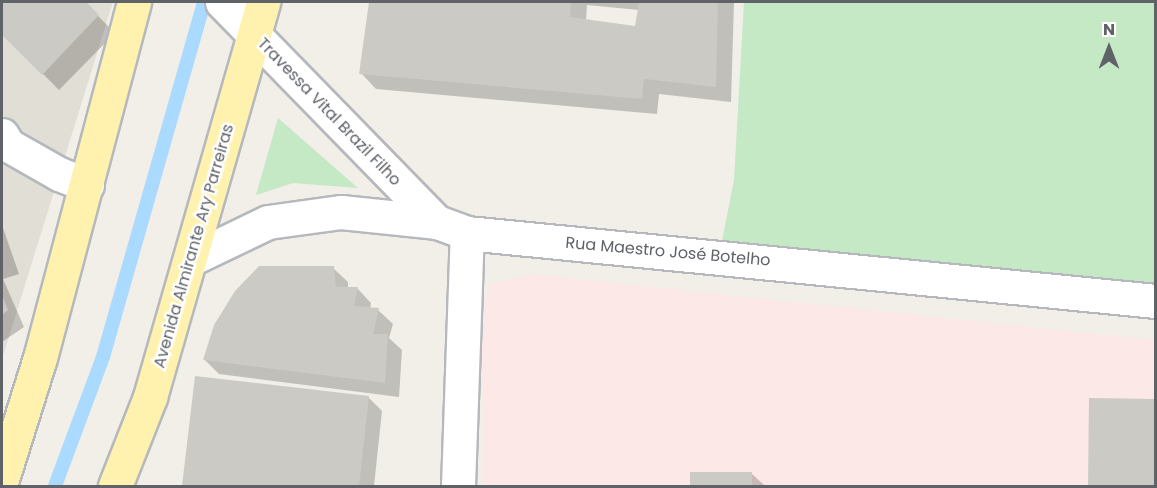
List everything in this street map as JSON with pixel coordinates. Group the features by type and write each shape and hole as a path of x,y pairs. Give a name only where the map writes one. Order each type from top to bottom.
{"main road":[{"path":"2,479 21,426 134,2"},
{"name":"Avenida Almirante Ary Parreiras","path":"115,486 150,397 191,259 244,13"}],"street":[{"name":"Travessa Vital Brazil Filho","path":"244,13 437,222"},
{"path":"2,135 8,145 59,174 87,185"},
{"name":"Rua Maestro José Botelho","path":"191,259 268,222 305,215 341,212 437,222 467,233 1155,301"},
{"path":"458,486 467,233"}],"shaded area":[{"path":"2,2 113,2 2,359"},
{"path":"530,274 1155,340 1155,486 482,486 484,408 479,327 491,284"}],"green space":[{"path":"744,2 1155,2 1155,301 719,256 734,180"},
{"path":"278,118 358,188 293,183 256,195"}],"building":[{"path":"2,2 86,2 99,15 42,75 2,35"},
{"path":"369,2 571,2 570,17 635,26 639,2 718,2 716,87 644,79 642,99 359,74"},
{"path":"259,266 334,266 336,287 358,287 354,306 379,308 373,334 388,334 385,383 203,360 214,325 235,291"},
{"path":"2,295 8,310 2,315"},
{"path":"195,376 369,396 359,486 182,486"},
{"path":"1089,398 1156,399 1156,486 1088,486"},
{"path":"690,472 752,472 752,486 690,486"}],"waterway":[{"path":"55,486 103,357 204,2"}]}
